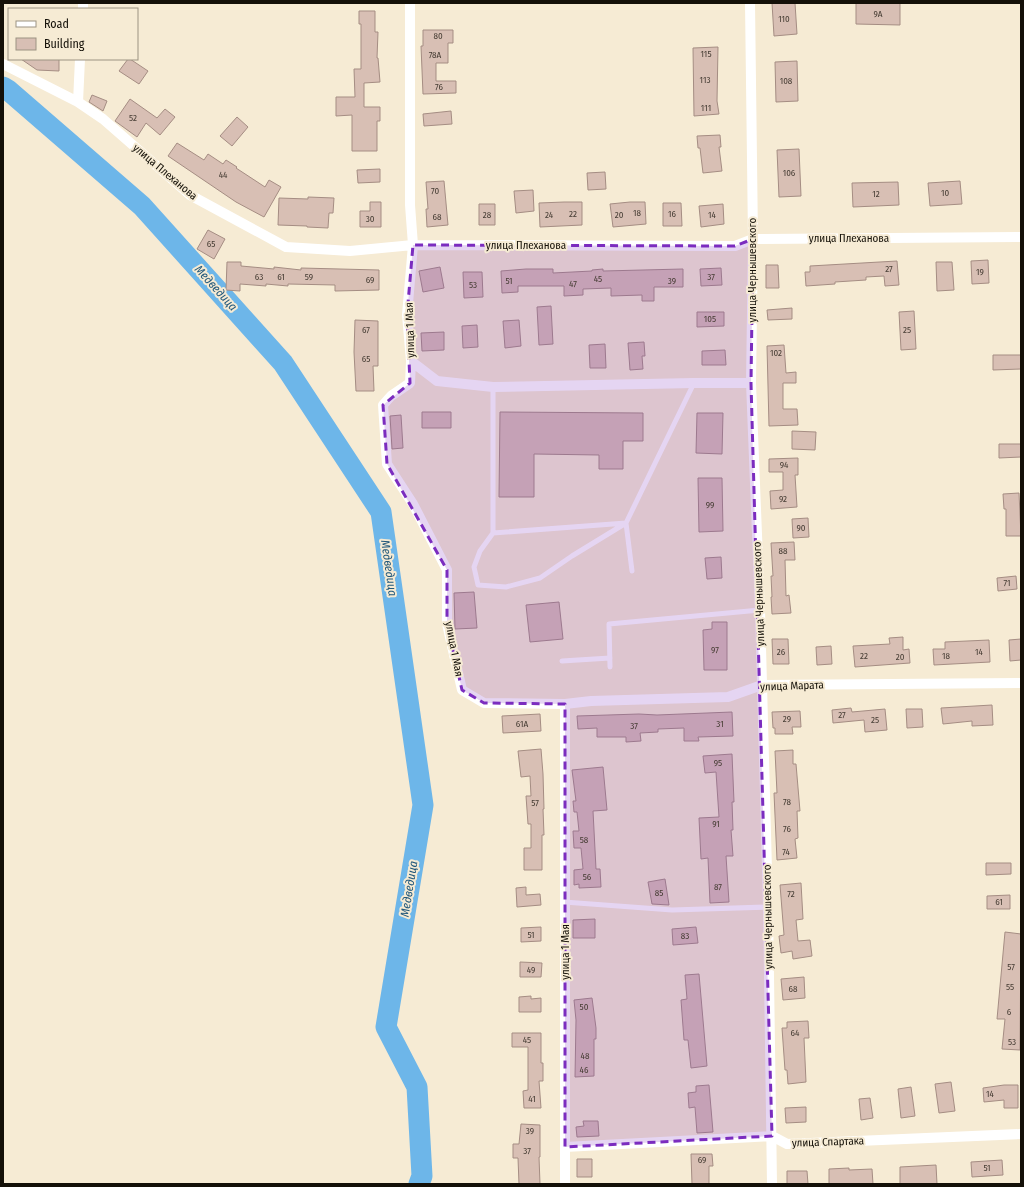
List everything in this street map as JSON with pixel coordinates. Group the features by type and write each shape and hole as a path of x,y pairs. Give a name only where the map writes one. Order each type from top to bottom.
{"street":[{"name":"улица 1 Мая","path":"410,3 410,205 413,245 407,316 411,361 410,383 391,396 383,405 387,464 413,504 447,570 447,624 462,690 484,703 565,704 565,1184"},
{"name":"улица Чернышевского","path":"750,3 753,239 751,383 760,610 768,907 772,1184"},
{"path":"78,102 80,60"},
{"name":"улица Плеханова","path":"3,64 78,102 103,119 190,195 286,247 350,251 413,245 735,246 753,239 1021,237"},
{"path":"411,361 437,381 493,387 751,383"},
{"name":"улица Марата","path":"565,704 591,701 728,698 762,685 1021,683"},
{"name":"улица Спартака","path":"565,1148 772,1136 787,1144 1021,1134"}],"lane":[{"path":"493,387 493,533 480,551 474,567 478,585 506,587 540,578 572,556 626,523 694,383"},
{"path":"493,533 626,523"},
{"path":"626,523 632,571"},
{"path":"610,667 609,624 760,610"},
{"path":"562,661 610,658"},
{"path":"564,902 672,910 768,907"}],"highlighted area":[{"path":"753,239 751,383 772,1136 565,1147 565,704 484,703 462,690 447,624 447,570 387,464 383,405 410,383 407,315 413,245 735,246"}],"building":[{"path":"772,3 795,3 797,34 774,36"},
{"path":"856,3 900,3 900,25 856,24"},
{"path":"359,11 375,11 375,32 378,32 377,58 380,82 364,83 364,107 380,107 380,121 377,121 377,151 352,151 352,115 336,116 336,97 355,97 354,69 361,69 361,24 359,24"},
{"path":"423,30 453,30 453,43 448,43 448,63 436,63 436,81 456,81 456,93 423,94 421,46 423,46"},
{"path":"718,47 717,101 719,114 694,116 693,48"},
{"path":"22,60 59,60 59,71 37,70"},
{"path":"127,60 132,60 148,71 139,84 119,71"},
{"path":"797,61 798,101 776,102 775,62"},
{"path":"92,95 107,101 103,111 89,102"},
{"path":"130,99 157,118 165,109 175,117 160,135 146,123 137,137 115,121"},
{"path":"451,111 452,124 424,126 423,114"},
{"path":"237,117 248,127 232,146 220,136"},
{"path":"720,135 721,147 719,147 722,171 703,173 697,136"},
{"path":"177,143 204,160 208,154 223,164 226,160 265,187 269,180 281,187 264,217 236,202 168,156"},
{"path":"799,149 801,196 779,197 777,150"},
{"path":"380,169 380,182 358,183 357,170"},
{"path":"605,172 606,189 588,190 587,173"},
{"path":"444,181 448,225 427,227 426,209 428,209 426,182"},
{"path":"960,181 962,204 930,206 928,183"},
{"path":"898,182 899,205 853,207 852,183"},
{"path":"533,190 534,211 516,213 514,191"},
{"path":"308,197 334,198 333,213 329,213 328,228 278,225 279,198 308,199"},
{"path":"370,202 381,202 381,227 360,227 360,211 370,211"},
{"path":"582,202 582,225 540,227 539,203"},
{"path":"645,202 646,224 613,227 610,204"},
{"path":"663,203 681,203 682,226 663,226"},
{"path":"479,204 495,204 495,225 479,225"},
{"path":"723,204 724,224 701,227 699,206"},
{"path":"208,230 225,239 214,259 197,249"},
{"path":"988,260 989,283 972,284 971,261"},
{"path":"897,261 899,285 885,286 884,276 866,277 866,280 835,282 835,284 806,286 805,272 810,272 810,266"},
{"path":"227,262 241,262 241,266 274,269 274,267 301,270 301,268 379,270 379,290 335,291 335,285 288,284 288,286 266,284 266,286 240,284 240,291 226,290"},
{"path":"936,262 952,262 954,290 937,291"},
{"path":"766,265 778,265 779,288 766,288"},
{"path":"440,267 444,288 423,292 419,271"},
{"path":"721,268 722,285 701,286 700,269"},
{"path":"553,269 553,273 603,269 603,271 683,269 683,287 654,287 654,301 642,301 642,295 611,296 611,288 583,289 583,295 564,296 564,286 518,286 518,292 502,293 501,271"},
{"path":"463,272 482,272 483,297 464,298"},
{"path":"551,306 553,344 539,345 537,307"},
{"path":"792,308 792,319 768,320 767,310"},
{"path":"914,311 916,349 901,350 899,312"},
{"path":"697,312 724,312 724,326 697,327"},
{"path":"355,320 378,321 378,366 373,366 374,391 356,391 354,352"},
{"path":"519,320 521,346 505,348 503,321"},
{"path":"477,325 478,347 463,348 462,326"},
{"path":"444,332 444,350 422,351 421,333"},
{"path":"644,342 645,356 642,356 643,369 630,370 628,343"},
{"path":"605,344 606,368 590,368 589,345"},
{"path":"784,345 786,373 796,372 796,383 783,383 783,409 797,409 798,425 769,426 767,346"},
{"path":"725,350 726,365 702,365 702,351"},
{"path":"993,355 1021,355 1021,369 993,370"},
{"path":"422,412 451,412 451,428 422,428"},
{"path":"500,412 643,413 643,441 623,441 623,469 599,469 599,455 534,454 534,497 499,497"},
{"path":"697,413 723,413 722,454 696,453"},
{"path":"401,415 403,448 392,449 390,416"},
{"path":"792,431 816,432 815,450 792,449"},
{"path":"999,444 1021,444 1021,457 999,458"},
{"path":"798,458 798,475 795,475 797,507 771,509 770,491 783,490 783,472 769,472 769,459"},
{"path":"698,478 722,478 723,531 699,532"},
{"path":"1019,493 1021,536 1006,536 1006,509 1004,509 1003,494"},
{"path":"808,518 809,537 793,538 792,519"},
{"path":"794,542 795,560 785,560 786,596 789,595 791,613 772,614 771,576 773,576 771,543"},
{"path":"721,557 722,578 707,579 705,558"},
{"path":"1016,576 1017,589 998,591 997,578"},
{"path":"474,592 477,628 455,629 454,593"},
{"path":"559,602 563,639 530,642 526,605"},
{"path":"712,622 727,622 727,670 704,670 703,630 712,629"},
{"path":"903,637 903,650 909,649 910,663 855,667 853,646 890,644 889,638"},
{"path":"772,639 788,639 789,664 773,664"},
{"path":"1021,639 1021,660 1010,661 1009,640"},
{"path":"989,640 990,662 934,665 933,649 945,649 945,642"},
{"path":"831,646 832,664 817,665 816,647"},
{"path":"992,705 993,725 972,726 972,721 943,724 941,708"},
{"path":"851,708 852,712 885,709 887,730 865,732 864,720 833,723 832,710"},
{"path":"906,709 922,709 923,727 907,728"},
{"path":"800,711 801,727 792,727 793,734 775,734 772,712"},
{"path":"732,712 733,736 698,737 699,741 684,741 684,728 658,729 658,732 640,733 641,741 626,742 626,737 597,737 597,728 578,729 577,716 639,714 657,715"},
{"path":"540,714 541,731 503,733 502,716"},
{"path":"541,749 544,809 542,870 524,870 524,848 531,848 531,824 528,824 526,796 531,796 530,776 521,777 518,751"},
{"path":"793,750 793,764 796,764 800,811 797,811 798,838 795,839 797,858 777,860 774,793 777,793 775,751"},
{"path":"732,754 734,802 732,802 733,830 731,830 733,856 726,856 729,902 710,903 708,858 701,859 699,818 719,817 716,772 705,773 703,756"},
{"path":"603,767 607,810 593,811 596,869 600,869 601,887 579,888 579,884 574,885 574,870 583,869 581,848 574,848 573,831 579,831 577,812 574,812 573,801 576,801 572,770"},
{"path":"986,863 1011,863 1011,874 986,875"},
{"path":"665,879 669,905 652,904 648,882"},
{"path":"801,883 803,919 796,920 798,941 810,940 812,956 793,959 792,951 781,953 779,936 784,935 780,885"},
{"path":"526,887 526,895 540,894 541,905 517,907 516,888"},
{"path":"1010,895 1010,909 987,909 987,896"},
{"path":"595,919 595,938 573,938 573,920"},
{"path":"541,927 541,941 521,942 521,928"},
{"path":"696,927 698,943 673,945 672,929"},
{"path":"1005,932 1021,934 1020,1050 1002,1049 1005,1019 997,1019"},
{"path":"520,962 542,963 541,977 520,977"},
{"path":"699,974 707,1066 691,1068 688,1040 684,1040 681,1000 687,999 685,975"},
{"path":"804,977 805,998 783,1000 781,979"},
{"path":"531,996 531,999 541,998 541,1012 519,1012 519,997"},
{"path":"592,998 596,1028 596,1039 594,1039 594,1076 575,1077 576,1020 574,1000"},
{"path":"808,1021 809,1038 804,1038 806,1082 788,1084 787,1070 785,1070 782,1028 787,1028 787,1022"},
{"path":"512,1033 541,1033 541,1063 543,1063 543,1081 539,1081 541,1108 524,1108 523,1091 528,1090 528,1047 512,1047"},
{"path":"951,1082 955,1111 939,1113 935,1084"},
{"path":"709,1085 713,1132 697,1133 695,1107 689,1108 688,1093 696,1092 696,1086"},
{"path":"1018,1085 1018,1108 1004,1108 1004,1100 984,1102 983,1088"},
{"path":"911,1087 915,1116 901,1118 898,1089"},
{"path":"870,1098 873,1118 861,1120 859,1099"},
{"path":"806,1107 806,1122 786,1123 785,1108"},
{"path":"583,1121 598,1121 599,1136 577,1137 576,1127 584,1126"},
{"path":"521,1124 540,1125 540,1184 519,1184 518,1158 513,1158 513,1144 519,1144"},
{"path":"691,1154 712,1154 713,1166 709,1166 709,1184 692,1184"},
{"path":"577,1159 592,1159 592,1177 577,1177"},
{"path":"1002,1160 1003,1175 972,1177 971,1162"},
{"path":"936,1165 937,1184 900,1184 900,1167"},
{"path":"849,1168 849,1170 872,1169 873,1184 829,1184 829,1169"},
{"path":"787,1171 807,1171 808,1184 787,1184"}],"waterway":[{"name":"Медведица","path":"3,87 142,206 283,363 381,512 423,805 386,1027 417,1087 422,1176 419,1184"}]}
